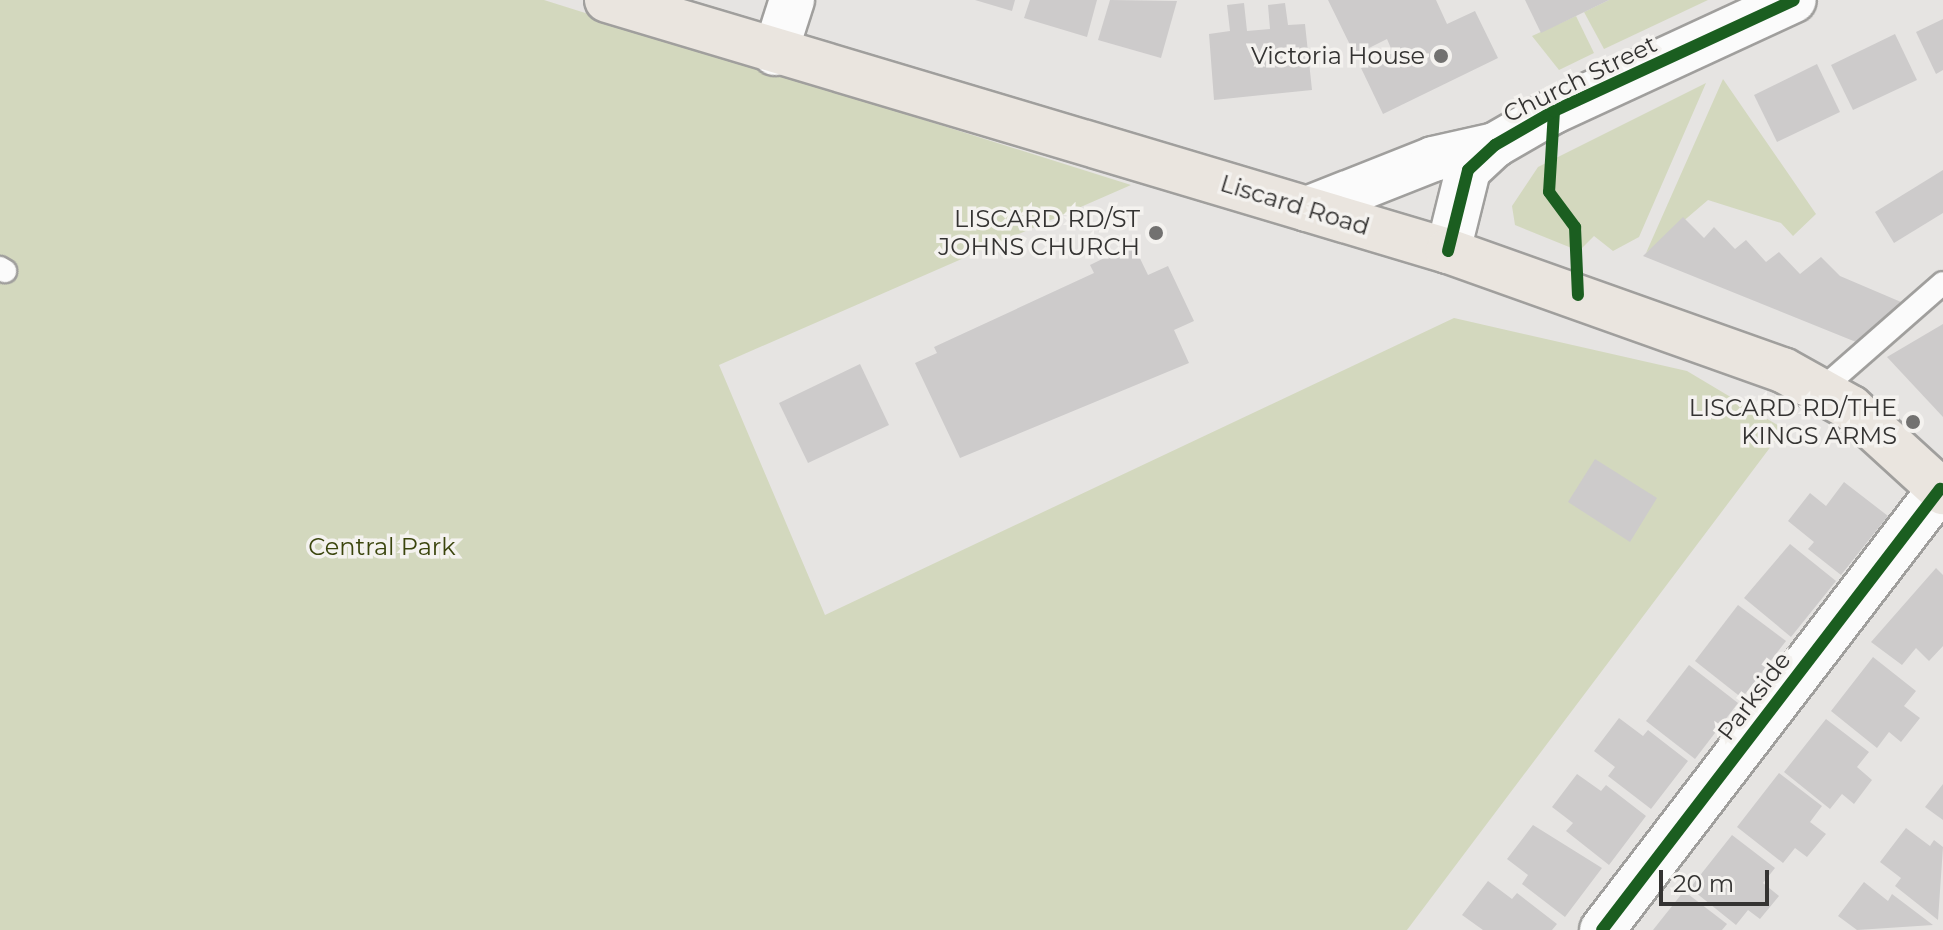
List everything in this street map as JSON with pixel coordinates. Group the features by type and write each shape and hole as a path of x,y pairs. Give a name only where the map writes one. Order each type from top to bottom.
{"main road":[{"name":"Liscard Road","path":"607,0 775,53 1448,251 1823,388 1942,491"}],"street":[{"path":"775,53 792,0"},
{"name":"Church Street","path":"1448,251 1468,170 1495,145 1554,111 1794,0"},
{"name":"Church Street","path":"1307,209 1433,159 1495,145"},
{"name":"Parkside","path":"1602,930 1942,491"}],"lane":[{"path":"1823,388 1943,283"}],"green space":[{"name":"Central Park","path":"0,0 544,0 1131,185 719,365 825,615 1454,318 1687,371 1784,429 1407,930 0,930"},
{"path":"1609,0 1708,0 1604,49 1584,12"},
{"path":"1576,16 1594,53 1559,70 1532,36"},
{"path":"1723,79 1816,214 1793,236 1781,223 1708,200 1646,253"},
{"path":"1706,83 1639,237 1613,251 1594,236 1579,251 1515,225 1512,206 1538,167"}],"building":[{"path":"975,0 1015,0 1012,11"},
{"path":"1030,0 1097,0 1087,37 1024,18"},
{"path":"1110,0 1177,1 1161,58 1098,40"},
{"name":"Victoria House","path":"1328,0 1436,0 1447,24 1475,11 1498,58 1383,114 1361,68 1393,53 1387,39 1355,55"},
{"path":"1525,0 1609,0 1541,33"},
{"path":"1244,3 1247,31 1270,29 1268,5 1285,3 1288,25 1305,24 1312,90 1214,100 1209,34 1230,31 1227,5"},
{"path":"1943,19 1943,70 1936,74 1916,32"},
{"path":"1895,34 1917,80 1853,110 1831,65"},
{"path":"1817,64 1840,112 1777,142 1754,95"},
{"path":"1943,170 1943,213 1894,243 1875,212"},
{"path":"1683,217 1704,238 1714,227 1735,249 1746,240 1766,262 1779,252 1800,274 1821,257 1840,276 1901,302 1861,344 1643,256"},
{"path":"1133,244 1148,275 1168,266 1194,321 1174,330 1189,363 960,458 915,363 937,353 934,347 1094,273 1090,265"},
{"path":"1943,324 1943,417 1887,357"},
{"path":"860,364 889,425 808,463 779,403"},
{"path":"1595,459 1657,498 1630,542 1568,502"},
{"path":"1844,482 1888,516 1841,575 1808,549 1814,542 1788,521 1810,493 1826,506"},
{"path":"1790,544 1836,581 1791,637 1744,598"},
{"path":"1936,568 1943,575 1943,646 1929,661 1916,648 1902,665 1871,642"},
{"path":"1738,605 1786,641 1742,698 1695,661"},
{"path":"1873,657 1916,691 1904,706 1920,718 1901,742 1889,732 1877,748 1831,711"},
{"path":"1689,665 1738,703 1695,759 1646,721"},
{"path":"1619,718 1643,736 1648,730 1688,761 1651,809 1608,776 1615,767 1594,751"},
{"path":"1826,719 1869,752 1857,767 1872,780 1854,804 1842,794 1830,809 1784,772"},
{"path":"1779,773 1822,806 1810,822 1826,834 1807,857 1795,848 1783,863 1737,827"},
{"path":"1577,774 1601,791 1606,785 1646,816 1609,865 1566,831 1573,823 1552,807"},
{"path":"1943,784 1943,820 1925,807"},
{"path":"1533,825 1602,868 1565,917 1522,884 1528,875 1507,859"},
{"path":"1906,828 1930,846 1934,840 1943,847 1938,920 1895,886 1901,878 1880,862"},
{"path":"1732,835 1775,868 1763,883 1779,896 1760,919 1748,910 1736,925 1690,888"},
{"path":"1488,881 1512,899 1517,893 1557,924 1552,930 1483,930 1462,915"},
{"path":"1864,882 1888,901 1892,894 1933,925 1857,930 1838,916"},
{"path":"1684,891 1727,924 1722,930 1653,930"}],"cycle path":[{"path":"1448,251 1468,170 1495,145 1554,111 1794,0"},
{"path":"1554,111 1549,192 1575,227 1578,295"},
{"path":"1602,930 1940,489"}],"place":[{"name":"Victoria House","path":"1441,56"},
{"name":"LISCARD RD/ST JOHNS CHURCH","path":"1156,233"},
{"name":"LISCARD RD/THE KINGS ARMS","path":"1913,422"}]}
